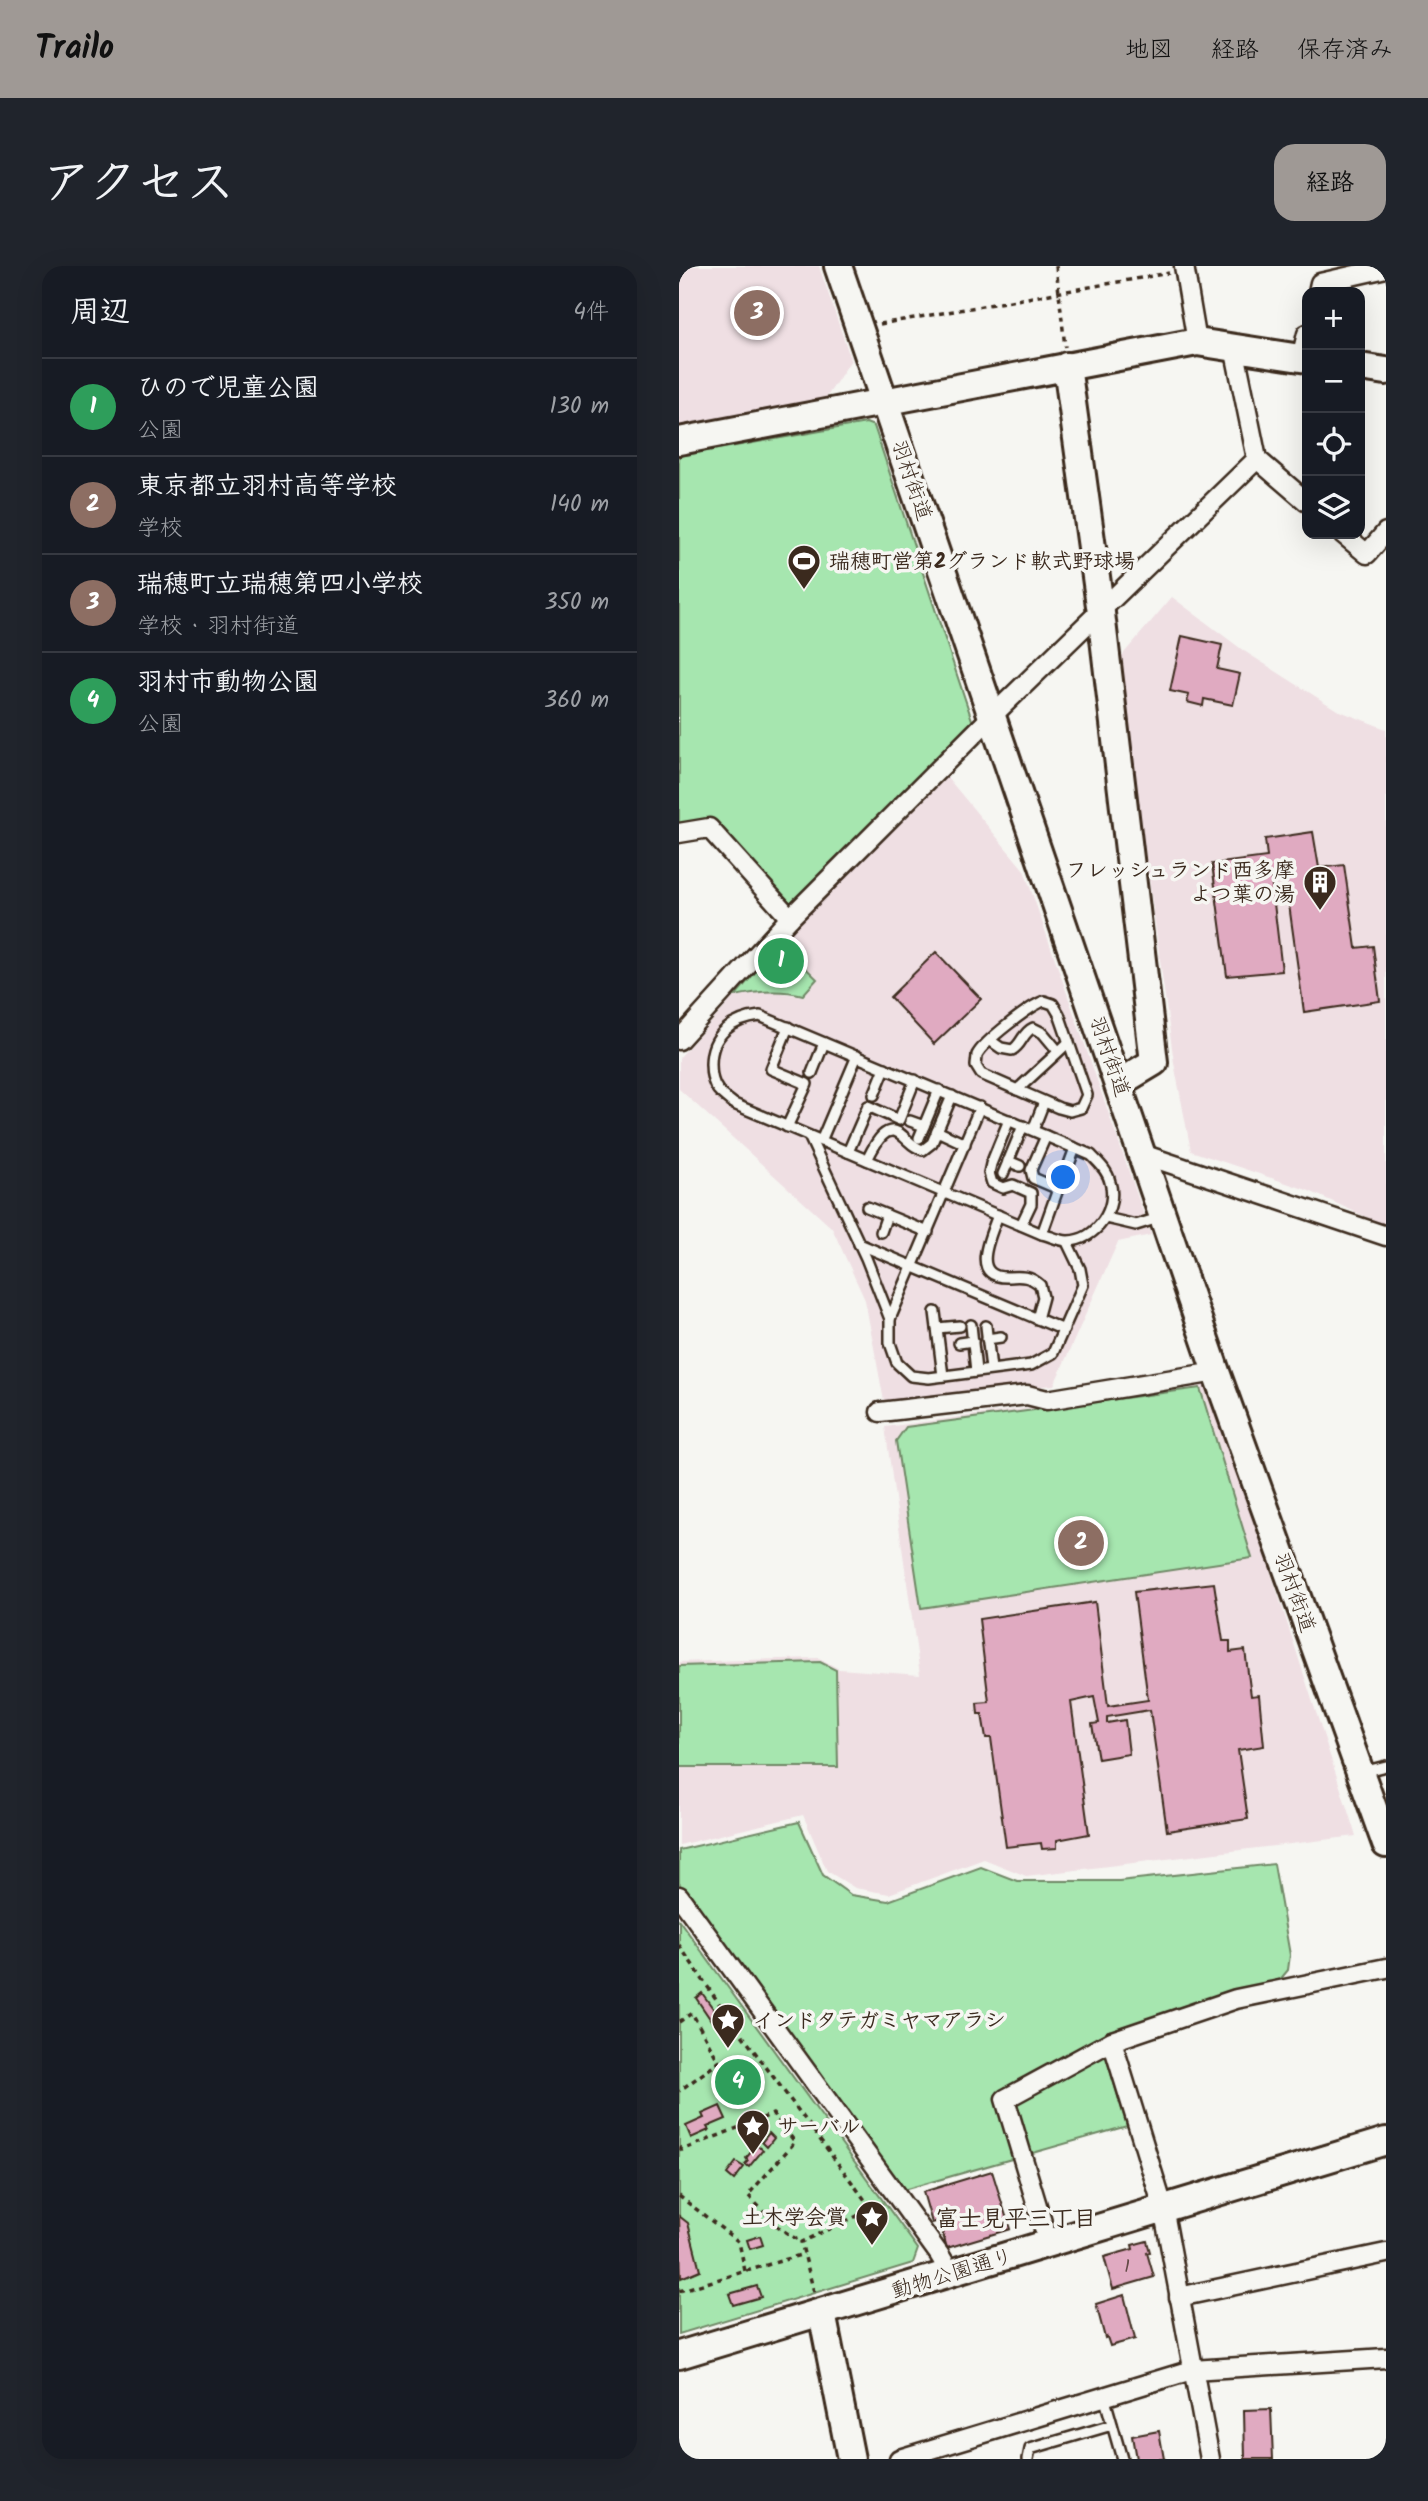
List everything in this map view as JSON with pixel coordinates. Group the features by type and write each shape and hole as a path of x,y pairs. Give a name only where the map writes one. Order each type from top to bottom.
{"street":[{"name":"羽村街道","path":"838,266 1216,1372 1386,1844"},
{"path":"1184,268 1197,342"},
{"path":"1319,287 1320,282 1386,268"},
{"path":"679,441 1197,342 1234,347 1302,350"},
{"path":"1234,347 1257,459 1302,498"},
{"path":"1067,366 1101,613 1154,1062 1119,1083"},
{"path":"1365,368 1386,371"},
{"path":"679,1040 790,918 992,716 1257,459"},
{"path":"1349,539 1367,554 1386,532"},
{"path":"679,833 709,828 790,918"},
{"path":"1142,1154 1386,1236"},
{"path":"880,1412 1027,1395 1047,1400 1216,1372"},
{"path":"679,1896 931,2242 951,2274"},
{"path":"1048,2242 1005,2099 1112,2041 1236,2000 1386,1968"},
{"path":"1112,2041 1163,2207 1210,2459"},
{"name":"動物公園通り","path":"679,2355 819,2305 951,2274 1048,2242 1386,2141"},
{"path":"1179,2297 1386,2253"},
{"path":"819,2305 851,2459"},
{"path":"899,2459 1192,2370 1385,2363"}],"lane":[{"path":"1044,1001 1053,1004 1059,1014 1087,1096 1081,1108 1070,1111 981,1074 976,1066 977,1056 991,1041 1031,1005 1044,1001"},
{"path":"760,1016 824,1043 1091,1155 1101,1165 1110,1181 1111,1200 1106,1217 1094,1231 1083,1238 1067,1242 1042,1234 734,1104 717,1089 711,1073 711,1051 718,1037 743,1018 760,1016"},
{"path":"787,1027 771,1069 807,1084 787,1126"},
{"path":"991,1041 1001,1048 1012,1050 1019,1046 1023,1035 1033,1028 1043,1033 1058,1051"},
{"path":"1017,1090 1069,1042"},
{"path":"812,1073 824,1043"},
{"path":"821,1141 857,1056"},
{"path":"874,1095 885,1068"},
{"path":"848,1152 868,1107 899,1120 915,1080"},
{"path":"919,1138 939,1090"},
{"path":"867,1160 883,1133 895,1131 903,1135 911,1146 923,1150 932,1143 952,1096"},
{"path":"1033,1130 1044,1102"},
{"path":"890,1319 980,1107"},
{"path":"1009,1120 989,1173 992,1183 1003,1188 1013,1185 1031,1193 1031,1204 1021,1225"},
{"path":"910,1121 924,1126"},
{"path":"1003,1174 1023,1126"},
{"path":"937,1131 965,1144"},
{"path":"809,1136 890,1319 890,1343 897,1363 911,1376 929,1378 1031,1364 1053,1353 1083,1285 1080,1269 1067,1242"},
{"path":"1042,1234 1057,1192 1054,1187 1033,1178 1031,1170 1047,1136"},
{"path":"1064,1178 1075,1148"},
{"path":"1008,1161 1020,1166"},
{"path":"867,1207 928,1232"},
{"path":"881,1232 887,1215"},
{"path":"998,1215 984,1257 987,1267 995,1275 1026,1276 1040,1285 1043,1297 1037,1319"},
{"path":"1106,1217 1136,1225 1164,1217"},
{"path":"859,1244 1064,1330"},
{"path":"935,1312 943,1376"},
{"path":"971,1325 976,1371"},
{"path":"937,1328 960,1326"},
{"path":"986,1326 991,1369"},
{"path":"987,1339 1001,1337"},
{"path":"958,1343 973,1340"},
{"path":"1360,1773 1386,1766"},
{"path":"1104,2396 1122,2459"},
{"path":"1028,2459 1030,2449 1112,2425"}],"path":[{"path":"1056,266 1067,366"},
{"path":"860,328 1184,268"},
{"path":"679,1945 725,2012 871,2208"},
{"path":"679,2022 692,2013 719,2062 679,2091"},
{"path":"679,2147 682,2150 773,2113 795,2142 748,2195 779,2228 801,2242 819,2305"},
{"path":"679,2196 739,2242 745,2271"},
{"path":"801,2242 888,2201"},
{"path":"679,2291 804,2254"}],"shaded area":[{"path":"679,266 819,266 851,360 826,398 679,425"},
{"path":"1172,597 1244,651 1337,710 1386,729 1386,1226 1307,1190 1191,1151 1174,1063 1119,659"},
{"path":"947,777 1024,870 1151,1235 1118,1242 1054,1385 884,1401 865,1300 832,1228 679,1089 679,1058 734,997 773,992 804,996 818,979 780,943"},
{"path":"1210,1384 1356,1836 1026,1876 984,1859 889,1894 855,1888 827,1871 803,1815 679,1845 679,1662 819,1658 839,1669 920,1675 885,1427"}],"green space":[{"name":"瑞穂町営第2グランド軟式野球場","path":"866,423 874,426 974,726 791,903 709,825 679,828 679,456"},
{"path":"780,943 817,979 803,995 769,991 735,996"},
{"path":"1200,1388 1252,1558 921,1608 896,1441 906,1427"},
{"path":"820,1662 836,1670 838,1767 679,1767 679,1666"},
{"path":"799,1822 823,1875 851,1895 888,1901 981,1867 1017,1881 1119,1881 1274,1864 1290,1955 1288,1970 1279,1981 1100,2037 1127,2126 903,2190 679,1883 679,1850"},
{"path":"679,1920 918,2249 913,2263 679,2334"}],"building":[{"path":"1182,636 1222,645 1217,669 1240,674 1233,705 1204,699 1203,706 1187,702 1189,695 1170,691"},
{"name":"フレッシュランド西多摩 よつ葉の湯","path":"1313,832 1319,868 1344,865 1356,948 1373,946 1380,1001 1304,1012 1285,876 1271,878 1282,971 1227,976 1212,864 1267,857 1265,839"},
{"path":"936,952 981,999 934,1044 890,997"},
{"path":"1214,1583 1223,1641 1230,1641 1230,1652 1245,1650 1251,1696 1259,1695 1264,1746 1238,1750 1248,1819 1167,1831 1150,1710 1107,1717 1107,1723 1125,1720 1129,1754 1098,1759 1092,1724 1099,1723 1094,1697 1071,1702 1089,1834 1057,1840 1057,1848 1042,1849 1041,1843 1006,1847 991,1738 986,1738 982,1714 978,1714 977,1703 989,1702 979,1619 1095,1602 1108,1706 1148,1700 1134,1592"},
{"path":"702,1993 720,2018 713,2023 696,1998"},
{"path":"750,2060 754,2072 748,2075 743,2062"},
{"path":"720,2106 726,2119 691,2138 686,2126 704,2118 702,2114"},
{"path":"769,2133 774,2138 767,2147 762,2142"},
{"path":"757,2145 763,2150 749,2167 745,2164 748,2161 746,2158"},
{"path":"736,2162 744,2167 734,2180 727,2174"},
{"path":"992,2171 1010,2229 947,2248 939,2221 932,2223 923,2192"},
{"path":"819,2209 822,2216 809,2220 806,2213"},
{"path":"679,2216 688,2223 700,2270 681,2278"},
{"path":"760,2236 763,2245 750,2249 747,2240"},
{"path":"1147,2241 1150,2252 1147,2253 1154,2277 1113,2289 1104,2257 1133,2249 1132,2245"},
{"path":"757,2286 761,2297 733,2305 729,2294"},
{"path":"1124,2295 1135,2339 1110,2346 1107,2337 1105,2338 1096,2304"},
{"path":"1271,2409 1273,2459 1245,2459 1244,2410"},
{"path":"1159,2431 1164,2459 1136,2459 1132,2436"}],"place":[{"name":"瑞穂町立瑞穂第四小学校","path":"757,313"},
{"name":"瑞穂町営第2グランド軟式野球場","path":"804,591"},
{"name":"フレッシュランド西多摩 よつ葉の湯","path":"1320,912"},
{"name":"ひので児童公園","path":"781,961"},
{"name":"東京都立羽村高等学校","path":"1081,1543"},
{"name":"インドタテガミヤマアラシ","path":"728,2050"},
{"name":"羽村市動物公園","path":"738,2082"},
{"name":"サーバル","path":"753,2156"},
{"name":"土木学会賞","path":"872,2247"}],"district":[{"name":"富士見平三丁目","path":"1016,2218"}]}
